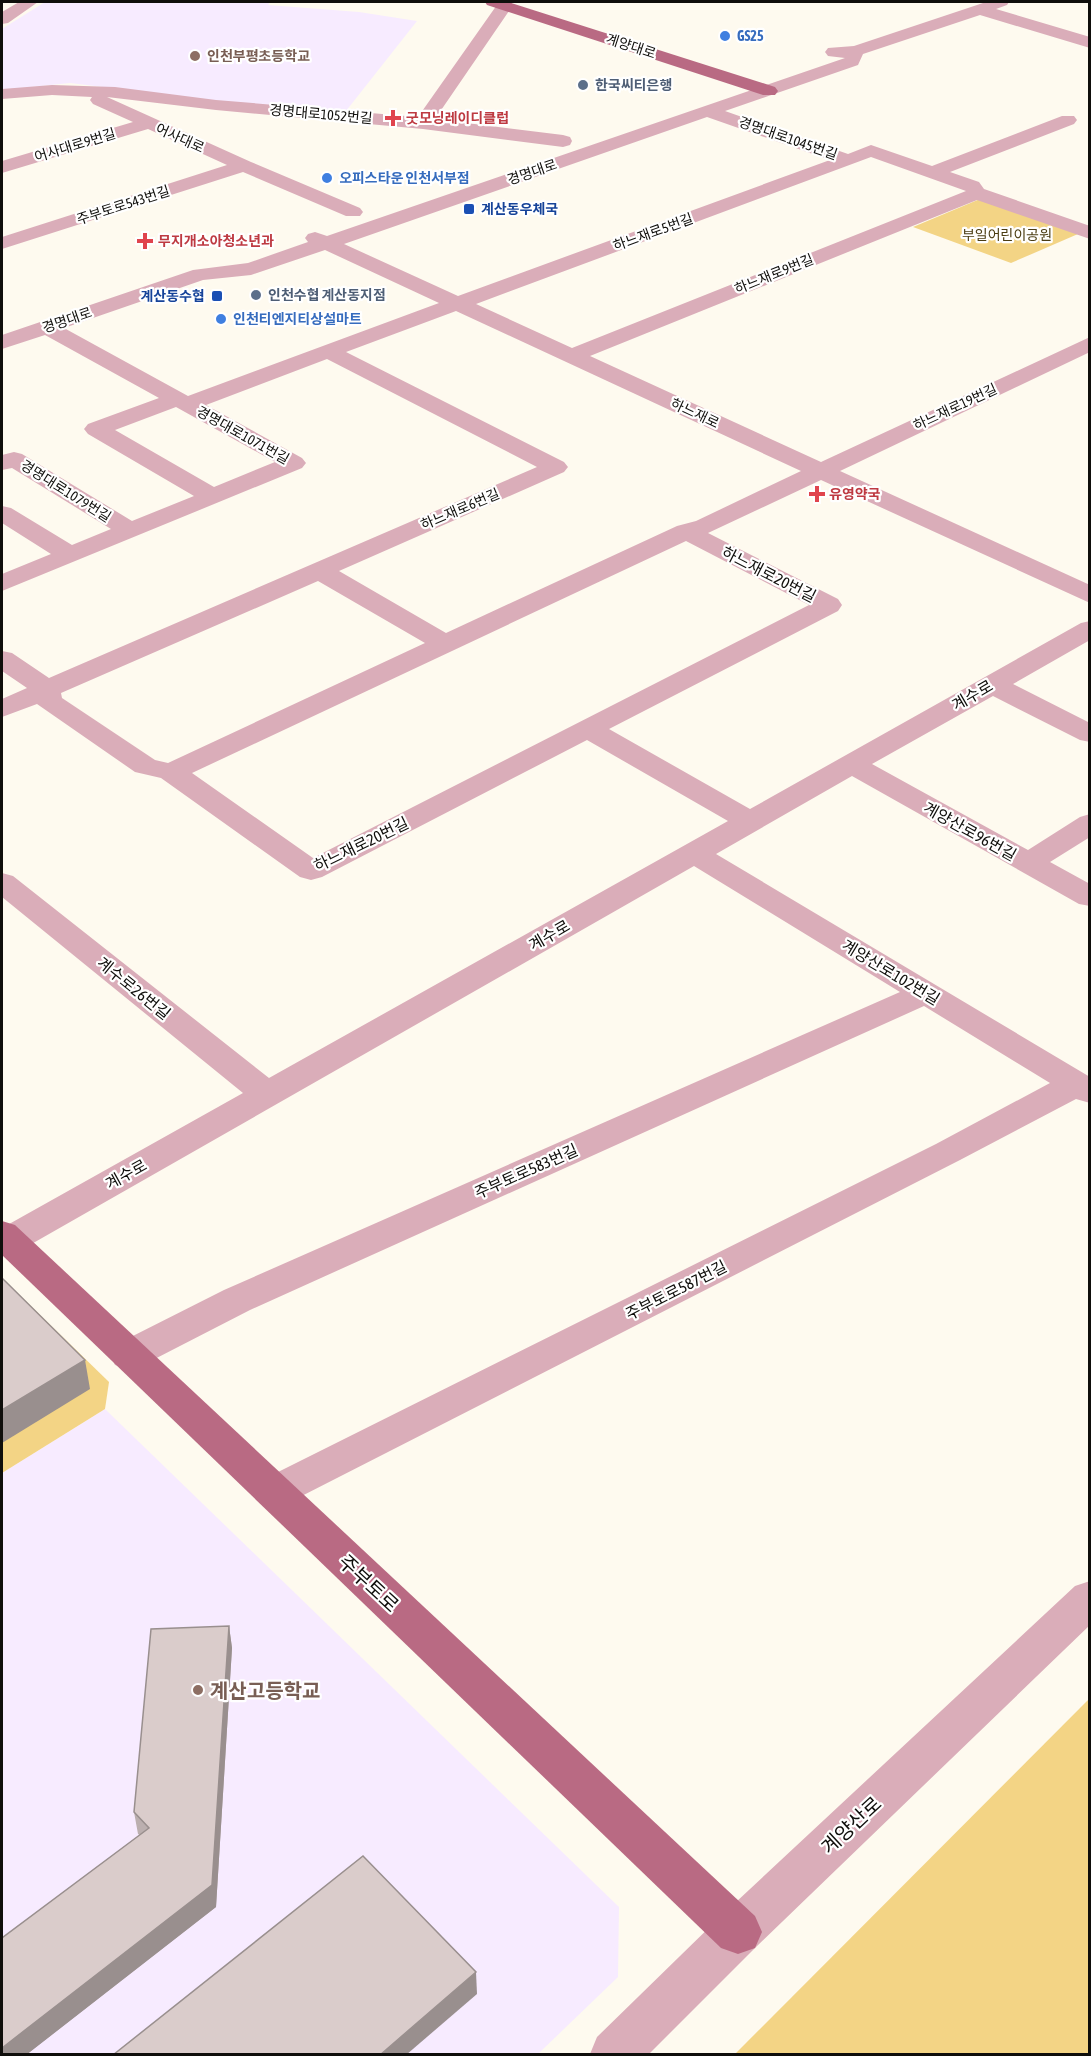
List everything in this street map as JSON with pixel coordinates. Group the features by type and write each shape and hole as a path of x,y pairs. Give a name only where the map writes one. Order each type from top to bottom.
{"main road":[{"name":"계양대로","path":"499,3 769,91"},
{"name":"주부토로","path":"5,1238 738,1932"}],"street":[{"path":"3,17 30,2"},
{"name":"경명대로","path":"520,156 825,52 855,51 1001,2"},
{"path":"423,123 499,3"},
{"path":"978,9 1089,43"},
{"name":"경명대로","path":"2,342 200,274 251,269 769,91 852,61 855,51"},
{"name":"경명대로1052번길","path":"78,91 114,92 216,105 423,123 563,141"},
{"name":"어사대로","path":"2,94 78,91 353,213"},
{"name":"경명대로1045번길","path":"710,112 848,160 871,151 972,186 977,193 1089,233"},
{"path":"933,172 1089,112"},
{"path":"1068,120 1089,128"},
{"name":"어사대로9번길","path":"2,167 149,123"},
{"name":"하느재로5번길","path":"457,304 848,160"},
{"name":"주부토로543번길","path":"2,243 244,166"},
{"name":"하느재로9번길","path":"571,356 977,193"},
{"path":"353,213 375,205"},
{"name":"하느재로","path":"353,213 300,230 1089,595"},
{"name":"경명대로","path":"200,274 228,254 237,251"},
{"path":"182,401 457,304"},
{"name":"경명대로1071번길","path":"47,327 294,463 176,511"},
{"name":"하느재로19번길","path":"820,471 1089,343"},
{"name":"하느재로6번길","path":"2,709 556,467 328,351"},
{"name":"경명대로1071번길","path":"182,401 96,429 212,496"},
{"name":"경명대로1079번길","path":"2,463 14,459 130,530"},
{"name":"하느재로20번길","path":"686,531 829,605 311,872 171,772 686,531 705,526 820,471"},
{"name":"경명대로1079번길","path":"2,583 176,511"},
{"path":"2,513 71,555"},
{"path":"318,570 446,644"},
{"name":"계수로","path":"5,1238 267,1094 1089,629"},
{"path":"2,659 47,689 49,702 145,766 171,772"},
{"path":"991,684 1089,734"},
{"path":"588,729 750,821"},
{"name":"계양산로96번길","path":"850,764 1089,897"},
{"path":"1029,863 1089,823"},
{"name":"계양산로102번길","path":"693,853 1083,1088"},
{"name":"계수로26번길","path":"2,882 267,1094"},
{"name":"주부토로583번길","path":"129,1355 237,1299 925,993"},
{"name":"주부토로587번길","path":"274,1492 948,1152 1083,1088"},
{"name":"계양산로","path":"615,2055 738,1932 1089,1598"}],"shaded area":[{"name":"인천부평초등학교","path":"45,2 270,2 268,5 359,12 417,21 346,111 218,101 70,83 2,90 2,29"},
{"name":"계산고등학교","path":"105,1409 619,1907 618,1977 538,2054 2,2054 2,1473"}],"green space":[{"name":"부일어린이공원","path":"980,199 1078,234 1011,263 913,227"},
{"path":"2,1278 109,1382 105,1409 2,1473"},
{"path":"1089,1699 1089,2054 735,2054"}],"building":[{"path":"2,1278 85,1360 2,1410"},
{"path":"229,1626 212,1885 2,2048 2,1938 149,1828 134,1812 151,1629"},
{"path":"363,1856 476,1972 380,2055 113,2055"}],"place":[{"name":"GS25","path":"725,36"},
{"name":"인천부평초등학교","path":"195,56"},
{"name":"한국씨티은행","path":"583,85"},
{"name":"굿모닝레이디클럽","path":"393,118"},
{"name":"오피스타운 인천서부점","path":"327,178"},
{"name":"계산동우체국","path":"469,209"},
{"name":"무지개소아청소년과","path":"145,241"},
{"name":"인천수협 계산동지점","path":"256,295"},
{"name":"계산동수협","path":"217,296"},
{"name":"인천티엔지티상설마트","path":"221,319"},
{"name":"유영약국","path":"817,494"},
{"name":"계산고등학교","path":"198,1690"}]}
